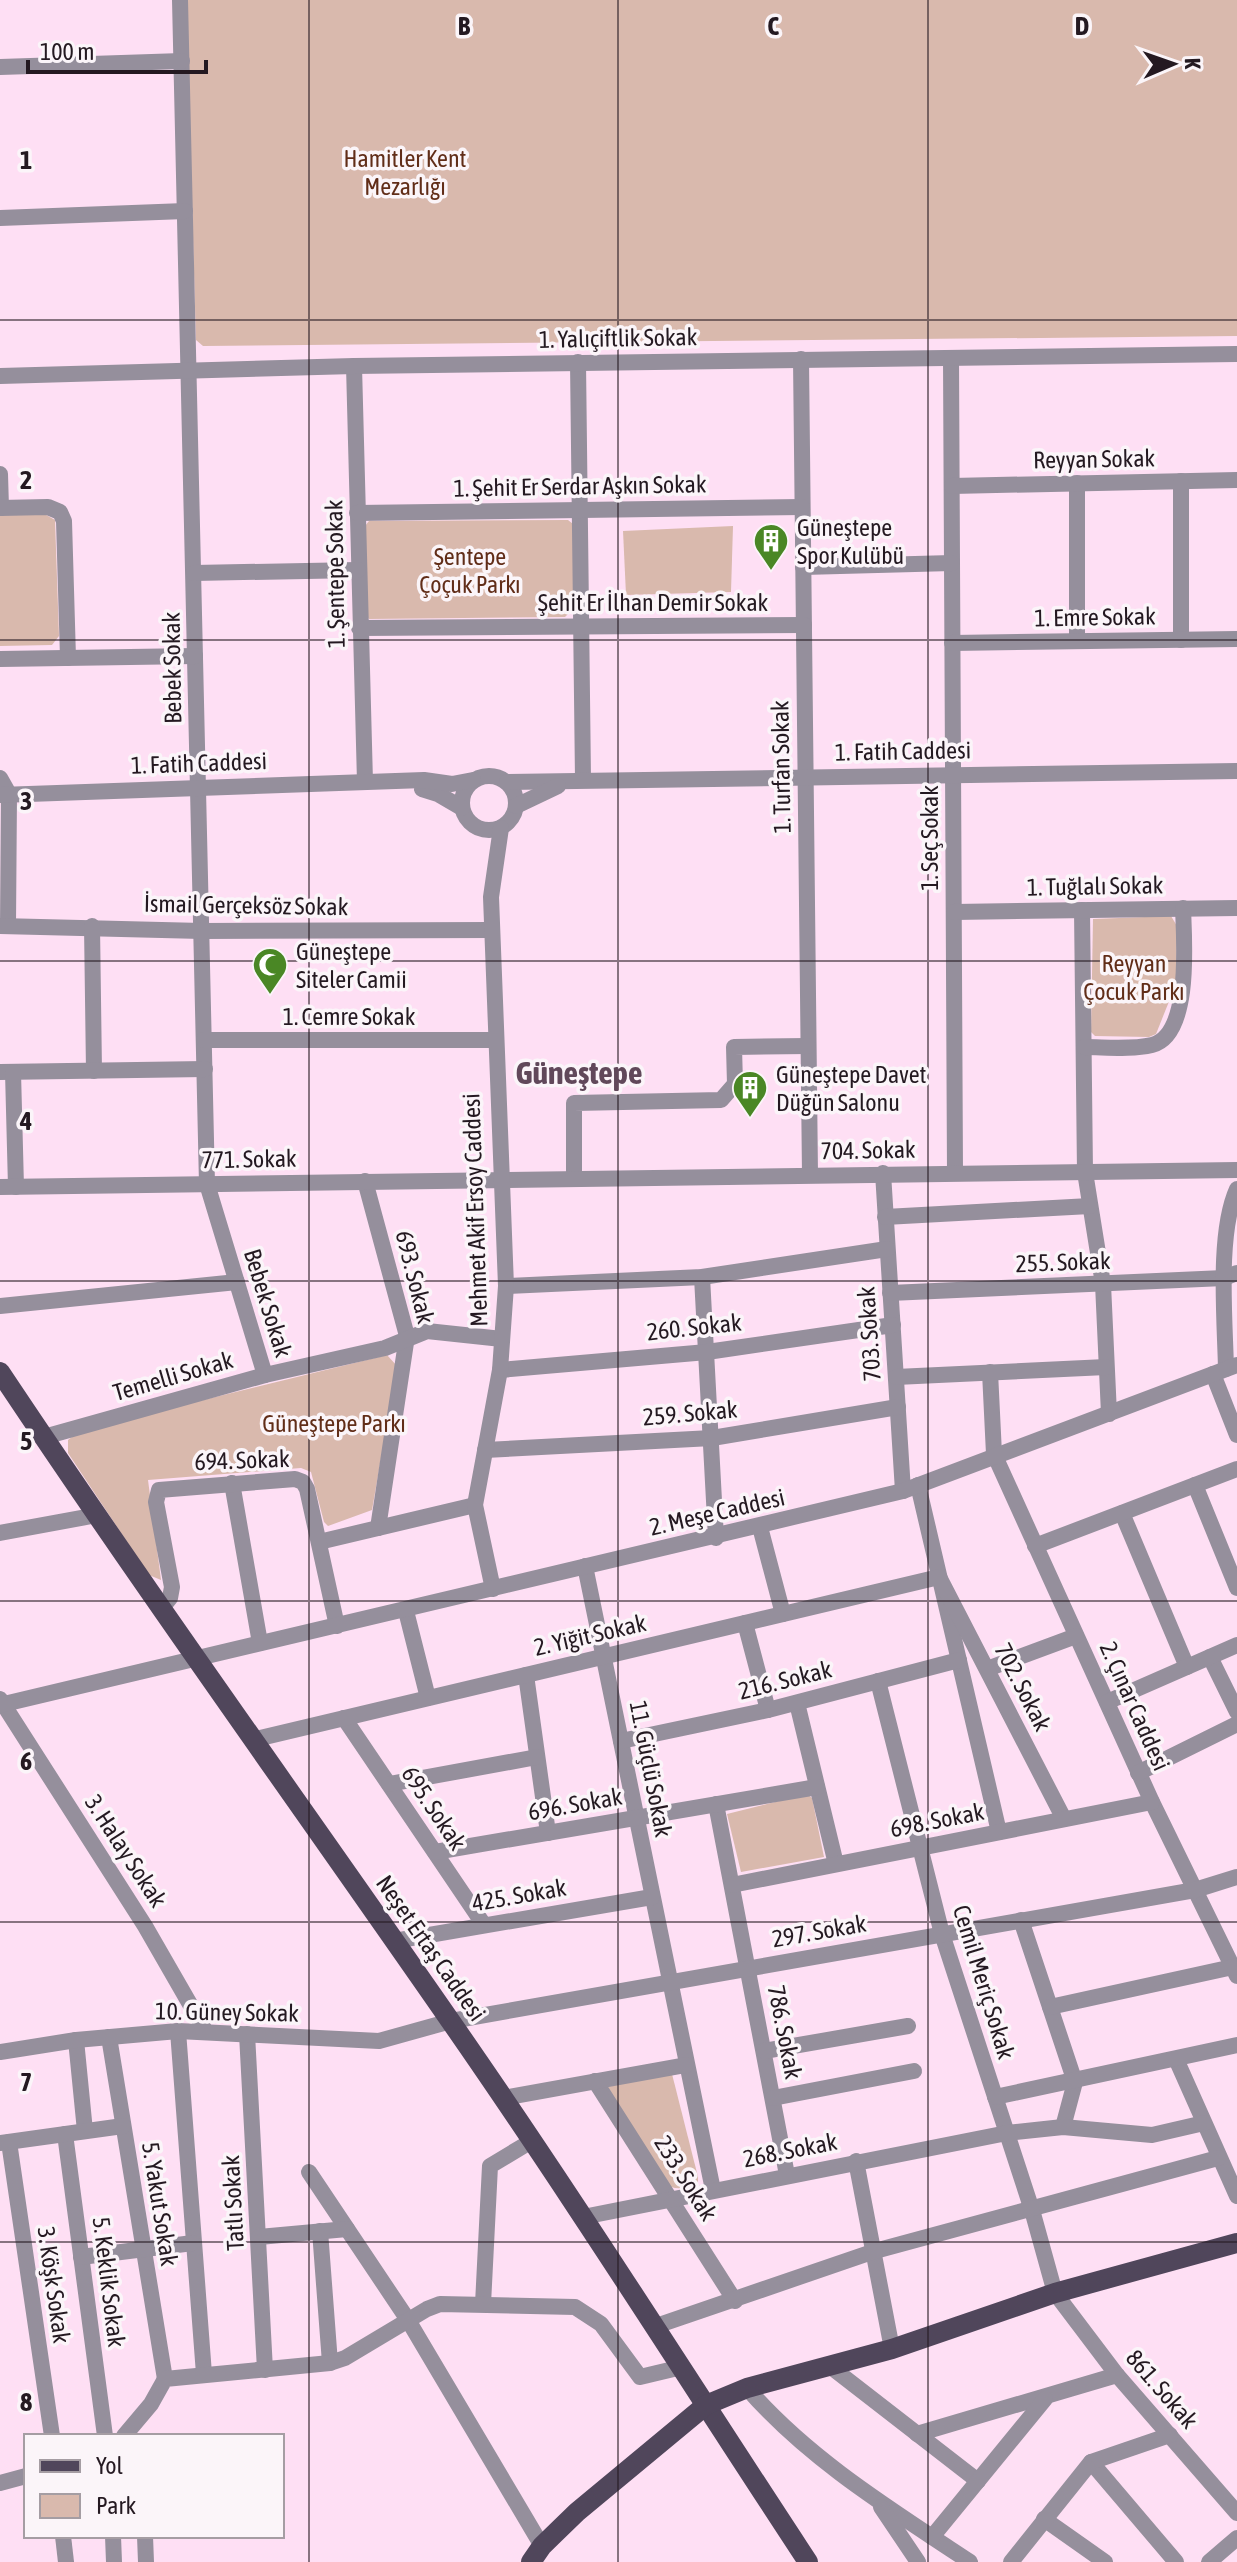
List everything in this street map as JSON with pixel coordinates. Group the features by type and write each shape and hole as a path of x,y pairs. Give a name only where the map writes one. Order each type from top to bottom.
{"main road":[{"name":"Neşet Ertaş Caddesi","path":"0,1372 195,1660 451,2021 656,2326 808,2562"},
{"path":"536,2554 615,2479 706,2405 747,2388 892,2349 1055,2293 1237,2243"}],"street":[{"name":"Bebek Sokak","path":"180,0 207,1184 265,1375"},
{"path":"0,67 182,61"},
{"path":"0,218 185,211"},
{"name":"1. Yalıçiftlik Sokak","path":"0,376 578,362 1237,354"},
{"name":"1. Seç Sokak","path":"951,358 955,1173"},
{"name":"1. Turfan Sokak","path":"801,359 810,1175"},
{"path":"516,806 576,780 582,626 578,362"},
{"name":"1. Şentepe Sokak","path":"354,366 365,782"},
{"path":"0,474 0,508 48,507 60,512 64,521 68,658"},
{"name":"Reyyan Sokak","path":"952,486 1237,480"},
{"path":"1181,481 1181,640"},
{"path":"1077,483 1077,641"},
{"name":"1. Şehit Er Serdar Aşkın Sokak","path":"357,513 802,507"},
{"path":"803,567 952,563"},
{"path":"194,573 358,570"},
{"name":"Şehit Er İlhan Demir Sokak","path":"359,628 804,625"},
{"name":"1. Emre Sokak","path":"952,643 1237,639"},
{"path":"0,659 195,656"},
{"name":"1. Fatih Caddesi","path":"507,782 1237,771"},
{"path":"462,808 463,793 473,780 490,775 507,782 513,789 516,806 513,815 501,828 474,827"},
{"path":"0,778 4,794 4,926"},
{"name":"1. Fatih Caddesi","path":"4,794 198,786 410,783 424,780 452,784 473,780"},
{"path":"410,783 462,808 486,852 491,897"},
{"name":"Mehmet Akif Ersoy Caddesi","path":"493,1589 475,1505 500,1370 506,1286 499,1178 491,897 501,828"},
{"path":"1084,1047 1151,1046 1168,1033 1182,999 1183,908"},
{"name":"1. Tuğlalı Sokak","path":"954,912 1237,908"},
{"path":"1082,910 1085,1172 1103,1284 1109,1414"},
{"name":"İsmail Gerçeksöz Sokak","path":"4,926 202,931 492,930"},
{"path":"92,926 94,1071"},
{"name":"1. Cemre Sokak","path":"204,1040 494,1040"},
{"path":"574,1178 574,1103 721,1100 735,1084 734,1047 808,1046"},
{"path":"8,1187 6,1072 205,1069"},
{"name":"704. Sokak","path":"499,1178 1237,1170"},
{"name":"703. Sokak","path":"883,1173 898,1407 910,1488"},
{"name":"771. Sokak","path":"8,1187 499,1178"},
{"name":"693. Sokak","path":"365,1181 407,1336 378,1528"},
{"path":"1237,1189 1230,1211 1225,1370 1237,1435"},
{"path":"885,1217 1090,1206"},
{"path":"506,1286 702,1277 887,1249"},
{"name":"255. Sokak","path":"890,1293 1230,1275"},
{"path":"702,1277 716,1538"},
{"path":"0,1306 237,1282"},
{"name":"260. Sokak","path":"500,1370 707,1352 893,1325"},
{"name":"Temelli Sokak","path":"44,1437 265,1375 385,1348 407,1336 427,1331 502,1339"},
{"path":"896,1377 1106,1367"},
{"name":"2. Meşe Caddesi","path":"1,1703 716,1538 910,1488 1225,1370"},
{"path":"990,1372 994,1454"},
{"name":"259. Sokak","path":"485,1450 712,1438 898,1407"},
{"name":"2. Çınar Caddesi","path":"994,1454 1138,1773 1236,1970"},
{"path":"1035,1546 1237,1469"},
{"name":"694. Sokak","path":"162,1608 170,1598 172,1587 157,1493 165,1488 303,1482 337,1626"},
{"path":"232,1483 260,1643"},
{"path":"1195,1485 1237,1588"},
{"name":"702. Sokak","path":"910,1488 939,1577 999,1832"},
{"path":"319,1542 475,1505"},
{"path":"1122,1513 1187,1667"},
{"path":"0,1533 97,1515"},
{"path":"760,1527 783,1614"},
{"name":"11. Güçlü Sokak","path":"585,1566 713,2190"},
{"name":"702. Sokak","path":"939,1577 1064,1819"},
{"name":"2. Yiğit Sokak","path":"252,1740 939,1577"},
{"path":"406,1611 428,1698"},
{"path":"745,1623 768,1710"},
{"path":"987,1669 1076,1636"},
{"path":"1107,1702 1237,1645"},
{"path":"1210,1657 1232,1687 1237,1712"},
{"name":"216. Sokak","path":"621,1741 768,1710 959,1660"},
{"path":"526,1675 548,1833"},
{"name":"Cemil Meriç Sokak","path":"878,1681 942,1934 1032,2210 1055,2293"},
{"name":"3. Halay Sokak","path":"1,1703 137,1913 206,2032"},
{"path":"797,1703 836,1864"},
{"name":"695. Sokak","path":"344,1718 484,1925"},
{"path":"1138,1773 1237,1724"},
{"path":"389,1784 537,1757"},
{"name":"696. Sokak","path":"435,1852 817,1787"},
{"name":"698. Sokak","path":"732,1885 1152,1802"},
{"name":"786. Sokak","path":"716,1804 787,2175"},
{"name":"297. Sokak","path":"451,2021 1195,1890 1237,1877"},
{"name":"425. Sokak","path":"394,1941 652,1897"},
{"path":"1021,1920 1075,2082 1063,2127"},
{"path":"1050,2007 1236,1970"},
{"name":"10. Güney Sokak","path":"0,2052 76,2040 178,2031 379,2041 451,2021"},
{"path":"764,2051 908,2026"},
{"path":"178,2031 204,2374"},
{"name":"Tatlı Sokak","path":"247,2034 265,2370"},
{"name":"5. Yakut Sokak","path":"109,2037 165,2379"},
{"path":"76,2040 85,2131"},
{"path":"995,2097 1237,2045"},
{"path":"1176,2059 1237,2196"},
{"path":"503,2098 686,2065"},
{"path":"773,2098 914,2071"},
{"name":"233. Sokak","path":"595,2081 735,2301"},
{"name":"268. Sokak","path":"583,2217 1007,2133 1063,2127 1152,2135 1204,2123"},
{"path":"4,2142 123,2126"},
{"name":"5. Keklik Sokak","path":"65,2134 105,2434"},
{"name":"3. Köşk Sokak","path":"4,2142 52,2434"},
{"path":"483,2304 490,2166 530,2142"},
{"path":"656,2326 875,2251 1218,2158"},
{"path":"856,2161 892,2349"},
{"path":"309,2172 408,2320 536,2554"},
{"path":"259,2237 347,2229"},
{"path":"320,2231 330,2363"},
{"path":"81,2257 193,2243"},
{"name":"861. Sokak","path":"1055,2293 1117,2375 1237,2513"},
{"path":"126,2434 151,2404 165,2379 330,2363 345,2358 440,2304 575,2307 601,2324 640,2377 682,2367"},
{"path":"831,2367 978,2481"},
{"path":"917,2434 1117,2375"},
{"path":"747,2388 767,2412 875,2499 970,2562"},
{"path":"932,2537 1046,2398"},
{"path":"1011,2562 1091,2462 1170,2435"},
{"path":"1091,2462 1176,2562"},
{"path":"0,2483 24,2477"},
{"path":"875,2499 918,2562"},
{"path":"1044,2519 1105,2562"},
{"path":"63,2538 66,2562"},
{"path":"113,2538 114,2562"},
{"path":"145,2538 146,2562"},
{"path":"1209,2562 1237,2538"}],"green space":[{"name":"Hamitler Kent Mezarlığı","path":"186,0 1237,0 1237,336 203,346 196,340"},
{"path":"41,512 55,520 59,636 52,645 0,646 0,514"},
{"name":"Şentepe Çoçuk Parkı","path":"568,520 573,524 575,607 565,617 369,619 367,616 365,526 369,521"},
{"path":"733,526 731,592 626,595 623,531"},
{"name":"Reyyan Çocuk Parkı","path":"1171,916 1177,926 1176,984 1156,1034 1149,1037 1095,1036 1091,1032 1093,919"},
{"name":"Güneştepe Parkı","path":"387,1355 397,1366 372,1510 328,1526 324,1522 311,1472 301,1468 148,1480 161,1580 149,1575 68,1453 68,1440 81,1430"},
{"path":"807,1794 812,1798 824,1857 741,1872 727,1814"},
{"path":"671,2070 698,2177 698,2183 682,2188 671,2187 608,2088 611,2081"}],"place":[{"name":"Güneştepe Spor Kulübü","path":"771,572"},
{"name":"Güneştepe Siteler Camii","path":"270,996"},
{"name":"Güneştepe Davet Düğün Salonu","path":"750,1119"}],"district":[{"name":"Güneştepe","path":"579,1072"}]}
